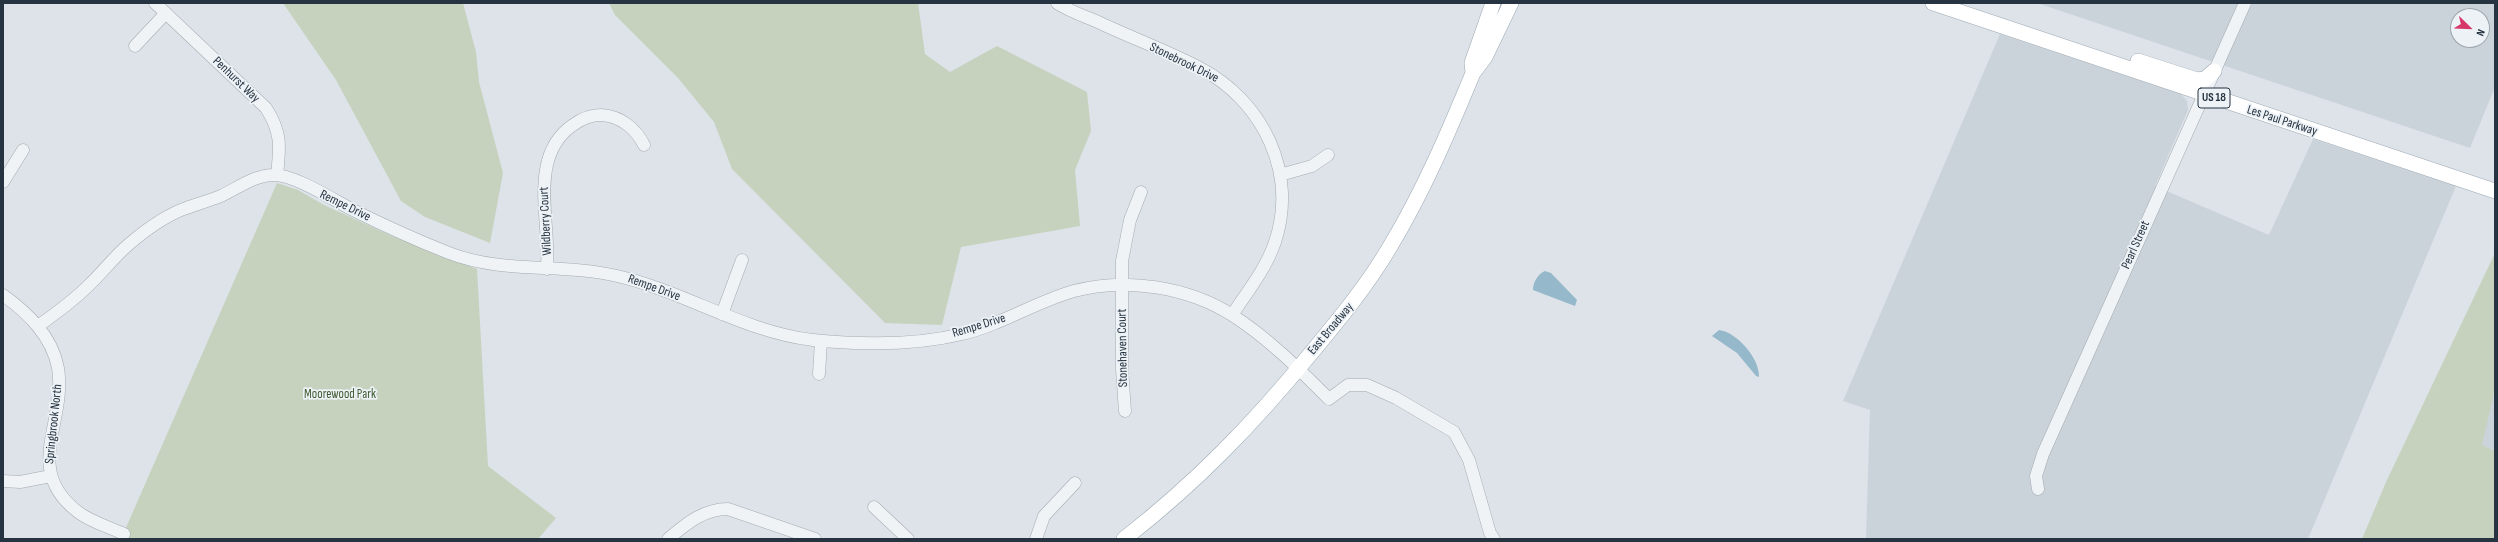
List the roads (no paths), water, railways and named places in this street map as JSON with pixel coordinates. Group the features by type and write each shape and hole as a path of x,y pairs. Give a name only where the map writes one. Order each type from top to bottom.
{"main road":[{"name":"East Broadway","path":"1473,73 1472,63 1493,3"},
{"name":"East Broadway","path":"1124,539 1176,497 1225,451 1256,419 1355,300 1391,246 1426,180 1473,73 1485,57 1511,3"},
{"name":"Les Paul Parkway","path":"1933,3 2495,191"},
{"path":"2053,43 2113,52 2197,80 2206,79 2214,71"}],"street":[{"name":"Penhurst Way","path":"156,3 266,108 278,130 280,138 277,175"},
{"name":"Stonebrook Drive","path":"1057,3 1199,68 1229,86 1246,103 1262,124 1272,144 1280,175 1281,208 1275,242 1260,273 1232,316"},
{"name":"Pearl Street","path":"2038,489 2036,476 2038,464 2245,3"},
{"path":"135,46 166,13"},
{"name":"Wildberry Court","path":"547,269 548,230 543,198 544,179 554,148 562,135 582,120 594,116 606,116 631,127 644,145"},
{"path":"3,182 24,150"},
{"path":"1280,175 1312,166 1328,154"},
{"name":"Rempe Drive","path":"38,326 84,290 129,244 161,221 254,179 277,175 302,184 383,225 450,254 466,259 506,266 589,271 628,278 722,314 787,335 821,341 891,343 961,334 1077,290 1122,285 1154,287 1178,292 1204,302 1232,316 1298,368 1328,399 1348,385 1367,385 1396,398 1454,432 1469,460 1490,532 1494,539"},
{"name":"Stonehaven Court","path":"1125,411 1122,285 1124,240 1141,192"},
{"path":"722,314 742,260"},
{"name":"Springbrook North","path":"3,295 24,311 38,326 55,357 59,380 59,399 49,444 50,476 61,494 78,512 124,534"},
{"path":"819,374 821,341"},
{"path":"3,481 20,482 50,476"},
{"path":"1035,539 1044,516 1075,483"},
{"path":"874,508 908,539"},
{"path":"668,539 701,515 718,509 728,509 815,539"}],"water":[{"path":"1545,271 1551,273 1577,300 1575,306 1533,290 1536,279"},
{"path":"1719,330 1726,332 1740,341 1752,355 1756,362 1759,377 1756,376 1737,353 1712,336"}],"park label":[{"name":"Moorewood Park","path":"340,395"}]}
